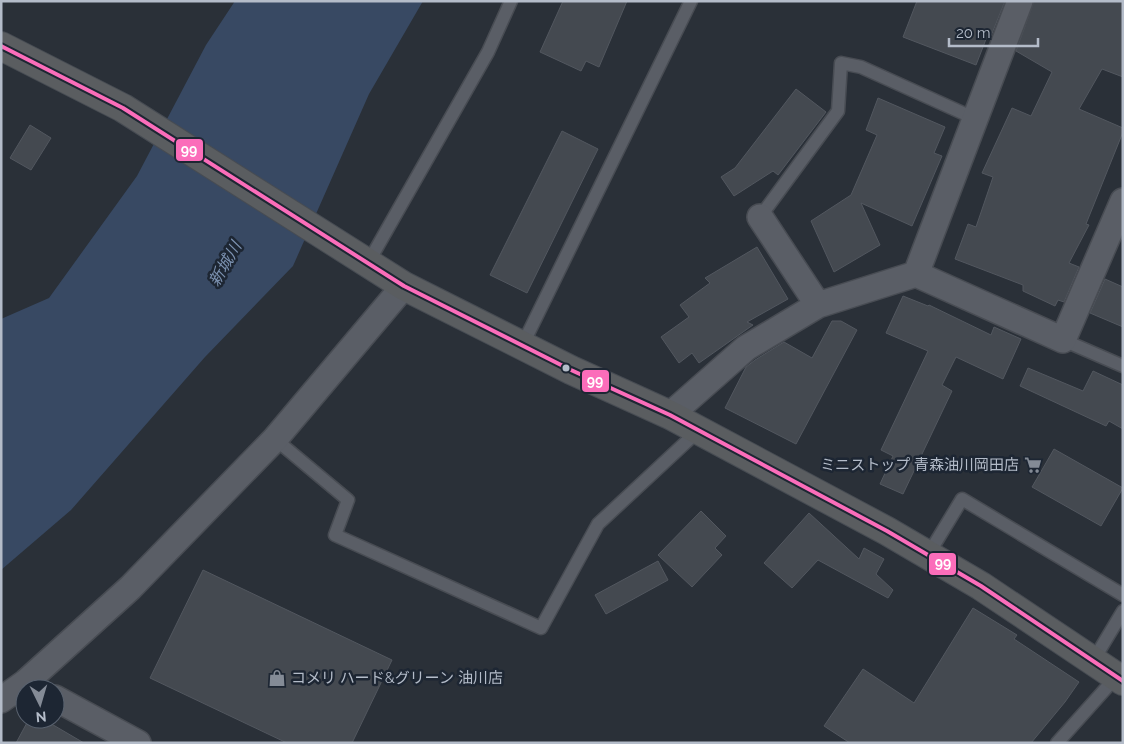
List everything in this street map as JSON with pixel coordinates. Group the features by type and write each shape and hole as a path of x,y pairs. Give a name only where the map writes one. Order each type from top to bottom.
{"highway":[{"path":"1,46 123,108 404,286 522,346 670,415 928,555 981,586 1120,678"}],"street":[{"path":"916,274 1020,1"},
{"path":"670,415 746,348 818,305 916,274 1063,340 1123,201"},
{"path":"760,217 818,305"},
{"path":"40,679 276,439 404,286"},
{"path":"1,700 15,694"},
{"path":"65,703 138,743"}],"lane":[{"path":"359,257 488,52 511,1"},
{"path":"522,346 691,1"},
{"path":"760,217 838,111 841,63 861,67 976,119"},
{"path":"1063,340 1123,366"},
{"path":"276,439 348,500 335,535 541,628 598,524 698,431"},
{"path":"928,555 962,499 1123,595"},
{"path":"1093,660 1123,611"},
{"path":"1057,743 1120,678"}],"water":[{"name":"新城川","path":"235,1 423,1 369,94 293,266 205,357 71,510 1,570 1,319 49,298 137,176 206,45"}],"building":[{"path":"563,1 627,1 599,67 586,61 581,71 540,52"},
{"path":"917,1 1005,1 991,36 988,34 976,65 903,37"},
{"path":"1034,1 1123,1 1123,77 1102,69 1079,109 1123,128 1123,132 1086,224 1089,225 1069,263 1079,267 1064,302 1058,300 1055,306 1023,291 1023,285 955,259 968,224 976,227 993,177 982,173 1012,108 1031,116 1052,72 1016,51"},
{"path":"796,89 826,112 778,175 773,171 734,196 721,177 735,168"},
{"path":"878,98 945,127 934,153 942,156 912,226 861,203 880,245 834,272 811,221 851,195 877,135 866,130"},
{"path":"30,125 51,138 31,170 10,158"},
{"path":"562,131 598,149 527,293 490,275"},
{"path":"757,247 788,299 747,322 753,325 699,363 692,353 679,363 661,337 689,317 680,305 710,283 705,278"},
{"path":"1105,279 1123,287 1123,327 1090,313"},
{"path":"903,296 929,305 991,335 994,327 1021,339 1003,379 956,357 942,385 952,391 903,494 880,484 893,456 881,450 928,351 886,333"},
{"path":"832,321 841,321 857,330 796,444 725,408 746,367 784,342 812,358"},
{"path":"1028,368 1083,391 1093,371 1123,385 1123,429 1109,421 1106,426 1020,386"},
{"path":"1054,449 1123,488 1101,526 1032,487"},
{"path":"701,511 726,536 715,548 722,555 692,587 658,555"},
{"path":"809,513 859,559 864,548 884,559 876,574 893,590 888,598 818,560 792,588 764,563"},
{"path":"658,561 668,580 606,614 595,595"},
{"path":"203,570 392,660 352,743 287,743 150,678"},
{"path":"973,608 1017,635 1014,639 1079,682 1031,743 850,743 824,726 863,669 914,703"},
{"path":"24,729 60,729 84,743 16,743"}],"transit line":[{"name":"99","path":"1,46 123,108 404,286 571,370 670,415 887,531 981,586 1123,681"}],"place":[{"name":"ミニストップ 青森油川岡田店","path":"1033,465"},
{"name":"コメリ ハード&グリーン 油川店","path":"277,678"}]}
